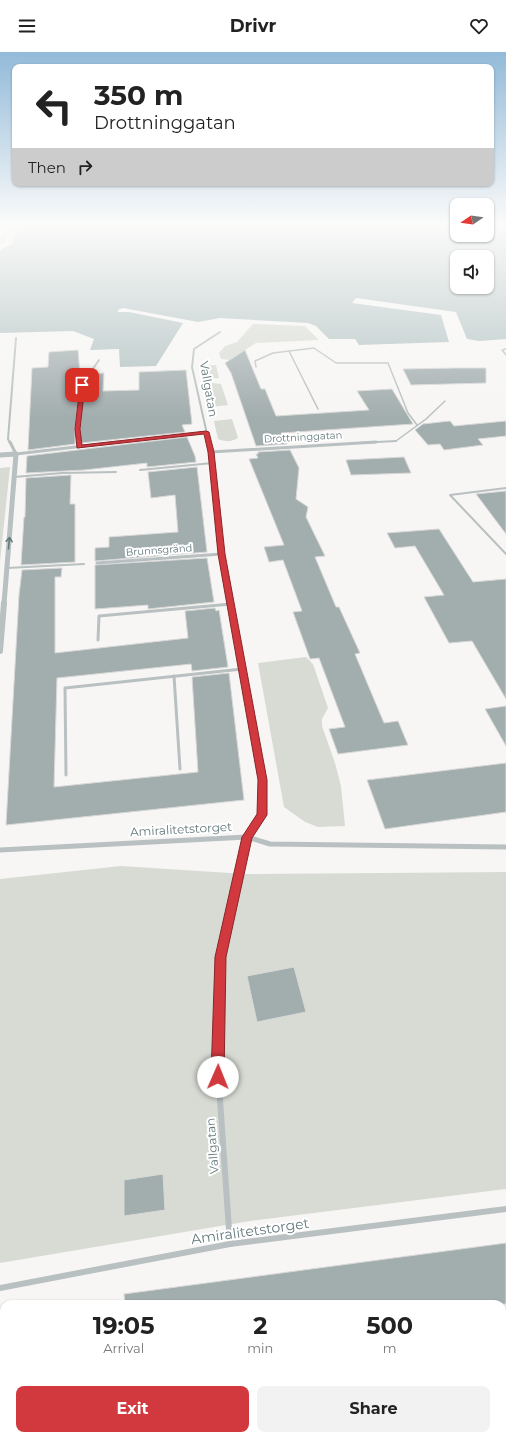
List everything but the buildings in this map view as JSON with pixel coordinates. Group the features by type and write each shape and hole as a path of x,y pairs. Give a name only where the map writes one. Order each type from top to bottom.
{"street":[{"name":"Vallgatan","path":"220,332 194,349 192,367 213,463 222,554 262,780 262,815 247,837 220,957 218,1077 230,1244"},
{"path":"0,651 16,454 8,439 16,338"},
{"path":"79,447 77,429 82,385 99,360"},
{"path":"0,455 206,432"},
{"name":"Drottninggatan","path":"211,452 396,441"},
{"name":"Brunnsgränd","path":"97,563 222,554"},
{"name":"Amiralitetstorget","path":"0,850 247,837 270,844 506,847"},
{"name":"Amiralitetstorget","path":"0,1288 230,1244 506,1209"}],"lane":[{"path":"256,367 255,361 272,353 314,348 336,363 388,362 408,413 417,425"},
{"path":"506,349 502,350 506,355"},
{"path":"289,351 318,409"},
{"path":"396,441 445,401"},
{"path":"140,470 213,463"},
{"path":"14,477 62,473 116,472"},
{"path":"506,488 450,495 506,554"},
{"path":"7,568 84,564"},
{"path":"98,640 99,616 231,604"},
{"path":"66,775 65,688 242,669"},
{"path":"174,676 180,769"}],"shaded area":[{"path":"0,289 450,289 450,294 494,294 494,289 506,289 506,339 479,341 467,339 456,312 356,298 352,303 441,315 449,342 359,345 355,339 329,339 316,326 308,323 220,318 198,322 123,308 118,310 118,312 129,312 183,323 156,366 120,367 119,349 90,350 94,339 73,331 0,333"},
{"path":"253,324 305,326 319,340 256,343 230,360 221,359 219,353 225,346 237,342"},
{"path":"216,365 219,378 203,379 200,366"},
{"path":"212,383 221,384 228,405 210,407 205,386"},
{"path":"232,419 238,438 228,441 218,439 214,421"},
{"path":"10,467 0,562 0,468"},
{"path":"306,657 313,664 328,708 322,719 322,726 335,763 341,786 345,826 318,827 305,822 284,807 258,663"},
{"path":"121,866 245,874 506,872 506,1189 250,1221 0,1263 0,879"}],"route":[{"path":"82,385 77,429 79,447 206,432 211,452 222,554 262,780 262,815 247,837 220,957 218,1077"}]}
